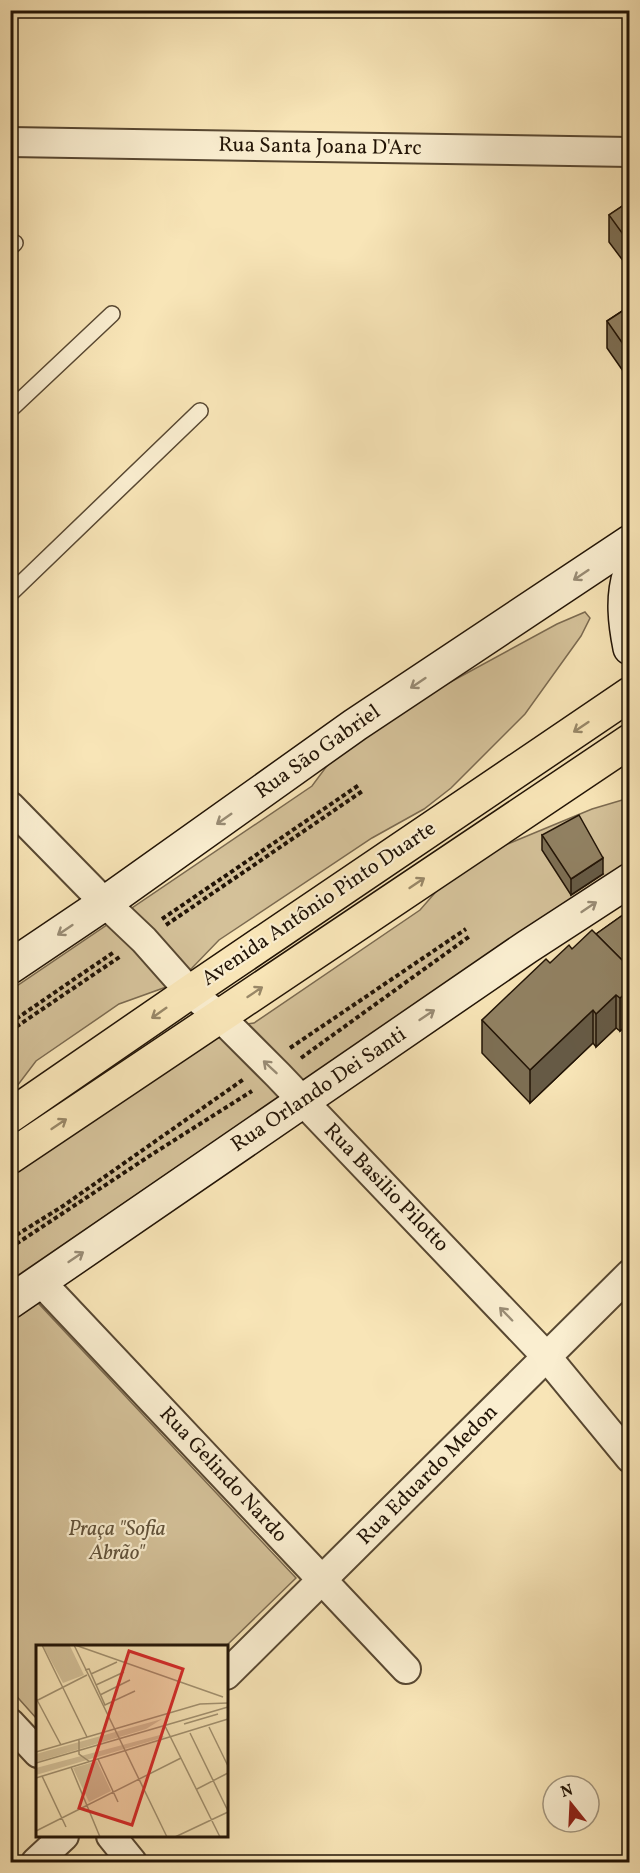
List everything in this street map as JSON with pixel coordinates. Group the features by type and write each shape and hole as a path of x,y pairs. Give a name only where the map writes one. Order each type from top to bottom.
{"main road":[{"name":"Rua São Gabriel","path":"10,967 105,903 356,725 630,542"},
{"path":"630,573 626,584 624,615 630,648"},
{"name":"Avenida Antônio Pinto Duarte","path":"10,1116 630,694"},
{"name":"Avenida Antônio Pinto Duarte","path":"10,1157 630,741"},
{"name":"Rua Orlando Dei Santi","path":"10,1302 527,947 630,880"}],"street":[{"name":"Rua Santa Joana D'Arc","path":"10,142 630,152"},
{"name":"Rua Basilio Pilotto","path":"10,806 105,903 142,937 190,992 219,1016 272,1069 546,1356 630,1458"},
{"name":"Rua Eduardo Medon","path":"228,1673 630,1275"},
{"name":"Rua Gelindo Nardo","path":"40,1281 406,1669"},
{"path":"10,1723 36,1751"},
{"path":"36,1863 63,1837"},
{"path":"112,1837 132,1863"}],"lane":[{"path":"10,410 112,314"},
{"path":"10,594 200,411"}],"path":[{"path":"10,1031 359,785"},
{"path":"10,1023 364,790"},
{"path":"10,1248 154,1153 466,929"},
{"path":"10,1239 272,1069 470,936"}],"green space":[{"path":"585,612 590,618 581,636 525,714 451,788 424,809 372,838 219,940 192,968 169,986 119,1004 36,1061 11,1094 11,990 312,786 338,751 399,710 557,624"},
{"path":"629,798 629,861 608,881 299,1084 11,1280 11,1173 122,1097 233,1026 254,1023 420,910 448,878 498,848 592,809"},
{"name":"Praça \"Sofia Abrão\"","path":"38,1303 296,1578 227,1645 36,1645 36,1718 11,1690 11,1322"}],"building":[{"path":"630,201 630,244 609,215"},
{"path":"630,306 630,354 607,321"},
{"path":"579,815 603,858 571,879 542,835"},
{"path":"630,910 630,968 596,934"},
{"path":"592,930 630,968 630,989 620,998 616,995 596,1014 593,1010 530,1070 482,1020 546,959 550,963 569,945 572,949"}]}
